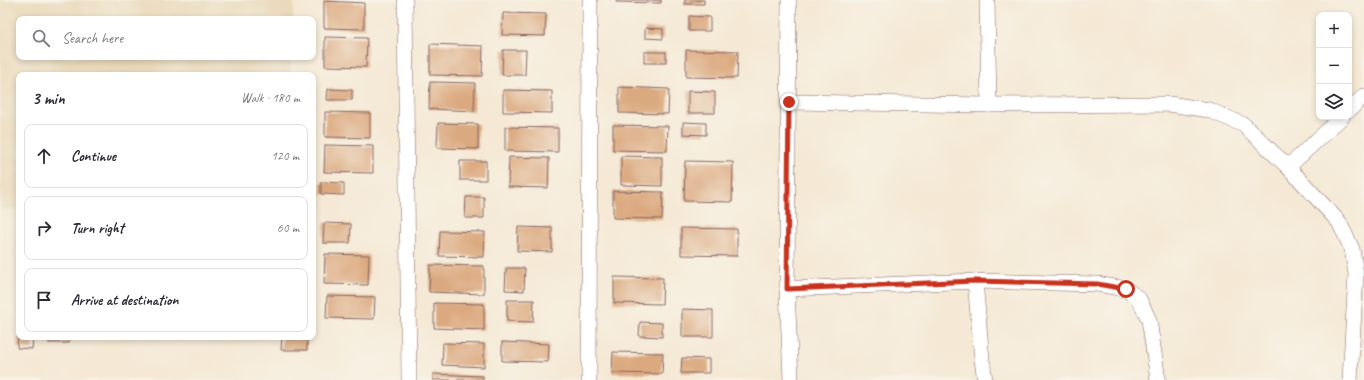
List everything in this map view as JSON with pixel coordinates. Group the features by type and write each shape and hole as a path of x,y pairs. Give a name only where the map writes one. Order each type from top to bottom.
{"street":[{"path":"405,0 409,380"},
{"path":"589,380 590,0"},
{"path":"789,0 787,289 792,380"},
{"path":"987,0 989,105"},
{"path":"1352,107 1364,96"},
{"path":"789,102 989,105 1169,104 1209,110 1244,125 1288,167 1339,222 1352,249 1356,274 1350,380"},
{"path":"1288,167 1339,120"},
{"path":"787,289 975,281 1097,284 1126,289 1139,299 1149,320 1158,380"},
{"path":"975,281 985,380"}],"shaded area":[{"path":"0,0 294,0 293,16 16,16 16,60 291,60 290,72 16,72 16,209 0,209"}],"building":[{"path":"616,0 661,0 661,3 616,2"},
{"path":"685,0 704,0 704,4 684,4"},
{"path":"324,1 364,3 364,29 324,28"},
{"path":"503,13 546,14 545,36 502,35"},
{"path":"689,16 710,17 710,31 689,31"},
{"path":"645,28 663,29 663,39 645,38"},
{"path":"325,37 367,38 366,67 325,66"},
{"path":"430,44 483,46 482,76 430,75"},
{"path":"503,50 526,50 525,75 502,75"},
{"path":"686,50 738,51 737,78 686,77"},
{"path":"644,52 666,52 666,63 644,63"},
{"path":"430,82 475,83 474,111 429,109"},
{"path":"619,87 669,89 668,114 619,113"},
{"path":"328,89 352,90 352,100 327,100"},
{"path":"503,90 552,91 552,113 503,112"},
{"path":"688,91 715,92 715,113 688,113"},
{"path":"325,112 370,113 370,138 325,137"},
{"path":"683,122 706,123 706,135 683,134"},
{"path":"438,123 478,124 478,149 437,148"},
{"path":"613,125 668,126 667,151 613,150"},
{"path":"505,127 558,128 558,152 505,151"},
{"path":"325,145 373,146 373,173 324,172"},
{"path":"621,156 662,157 662,186 621,185"},
{"path":"509,157 549,158 548,188 508,187"},
{"path":"460,161 486,161 486,180 460,180"},
{"path":"685,161 733,162 732,202 684,201"},
{"path":"321,182 344,183 344,195 321,194"},
{"path":"613,191 663,192 662,219 613,218"},
{"path":"466,197 484,197 484,218 465,218"},
{"path":"324,223 351,224 350,243 323,243"},
{"path":"518,227 552,228 552,252 517,251"},
{"path":"681,228 737,229 737,256 681,255"},
{"path":"440,231 485,232 484,257 439,256"},
{"path":"325,254 369,255 368,285 324,284"},
{"path":"430,265 484,266 484,294 429,292"},
{"path":"506,268 525,268 524,291 505,290"},
{"path":"614,277 663,278 662,304 614,303"},
{"path":"327,296 375,297 374,319 326,318"},
{"path":"507,300 534,300 533,322 507,321"},
{"path":"434,303 484,304 484,330 434,328"},
{"path":"682,309 713,310 713,337 682,337"},
{"path":"640,322 662,323 662,337 639,336"},
{"path":"18,340 33,340 32,349 17,348"},
{"path":"49,340 69,340 69,343 49,343"},
{"path":"282,340 307,340 307,350 281,350"},
{"path":"502,342 549,344 548,362 502,361"},
{"path":"443,343 484,344 484,367 442,365"},
{"path":"613,352 663,353 662,374 612,373"},
{"path":"682,358 709,359 709,373 681,373"},
{"path":"433,374 483,376 483,380 433,380"}],"route":[{"path":"789,102 787,289 975,281 1097,284 1126,289"}]}
